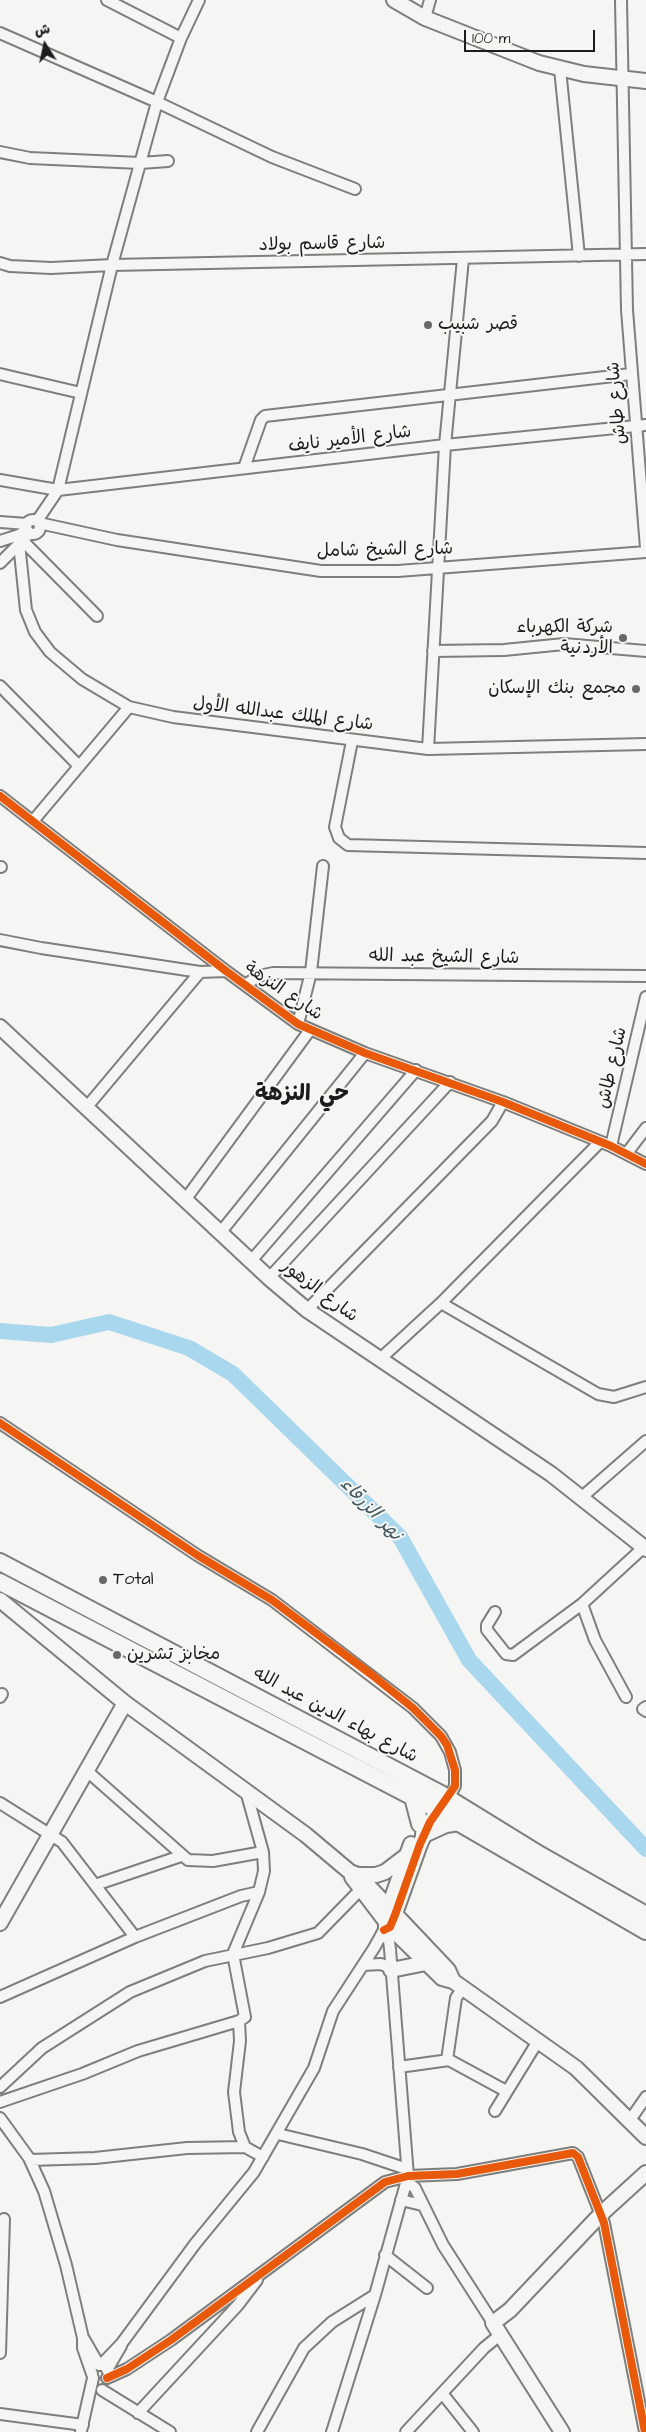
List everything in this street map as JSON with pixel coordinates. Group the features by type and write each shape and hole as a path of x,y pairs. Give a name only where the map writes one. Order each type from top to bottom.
{"main road":[{"name":"شارع بهاء الدين عبد الله","path":"0,1562 440,1803 540,1855 646,1915"},
{"name":"شارع بهاء الدين عبد الله","path":"0,1582 413,1797 440,1803 459,1822 646,1931"},
{"path":"413,1797 422,1829 459,1822"}],"street":[{"path":"107,0 181,38"},
{"path":"1,562 20,542 58,490 112,265 156,102 181,38 199,0"},
{"path":"394,0 425,18 485,44 560,69 622,80 646,81"},
{"path":"425,18 430,0"},
{"name":"شارع طاش","path":"621,0 625,254 631,374 641,425 646,548"},
{"path":"0,33 156,102 272,157 355,189"},
{"path":"560,69 579,256"},
{"path":"0,152 30,158 140,163 168,161"},
{"name":"شارع قاسم بولاد","path":"0,263 10,266 51,268 112,265 646,254"},
{"path":"428,749 445,445 464,259"},
{"path":"0,374 81,393"},
{"path":"244,468 261,420 265,416 631,374"},
{"name":"شارع الأمير نايف","path":"0,480 58,490 445,445 641,425"},
{"name":"شارع الشيخ شامل","path":"0,522 321,571 398,571 646,552"},
{"path":"0,540 19,535 32,526"},
{"path":"20,542 97,616"},
{"name":"شارع الملك عبدالله الأول","path":"20,542 26,610 35,632 50,652 82,679 129,707 173,716 352,741 428,749 646,744"},
{"path":"433,651 504,650 564,644 646,651"},
{"path":"0,686 78,766"},
{"path":"33,821 129,707"},
{"path":"352,741 335,824 337,835 345,843 352,846 646,853"},
{"name":"شارع النزهة","path":"0,796 226,971 298,1024 365,1053 503,1102 611,1146 646,1164"},
{"path":"298,1024 311,972 323,866"},
{"path":"0,940 200,972 226,971"},
{"path":"86,1108 200,972"},
{"name":"شارع الشيخ عبد الله","path":"245,985 266,974 311,972 646,976"},
{"name":"شارع طاش","path":"611,1146 646,997"},
{"name":"شارع الزهور","path":"0,1027 220,1233 307,1310 582,1497 645,1548"},
{"path":"185,1200 310,1030"},
{"path":"220,1233 365,1053"},
{"path":"251,1261 416,1070"},
{"path":"269,1278 450,1082"},
{"path":"307,1310 492,1121 503,1102"},
{"path":"627,1153 646,1128"},
{"path":"379,1360 441,1303 600,1142"},
{"path":"441,1303 598,1394 614,1397 646,1387"},
{"path":"0,1423 197,1556 272,1600 413,1708 441,1736 450,1752 455,1770 455,1786 440,1803 406,1856 387,1922 407,2175 384,2255 375,2295 332,2432"},
{"path":"582,1497 646,1441"},
{"path":"495,1612 487,1624 487,1630 510,1656 582,1604 645,1548"},
{"path":"0,1600 125,1703 306,1835 354,1874 387,1922 448,1970 457,1985 447,2060"},
{"path":"582,1604 595,1640 626,1697"},
{"path":"0,1923 125,1703"},
{"path":"646,1707 643,1709 646,1711"},
{"path":"87,1771 181,1856 202,1862 263,1852"},
{"path":"0,2102 82,2074 138,2050 245,2018 233,1954 258,1892 264,1871 263,1852 246,1791"},
{"path":"0,1803 52,1834 69,1849 135,1938"},
{"path":"82,2425 104,2374 122,2342 195,2244 254,2172 278,2134 314,2068 333,2011 363,1965 387,1922 422,1829"},
{"path":"95,1885 181,1856"},
{"path":"354,1874 376,1875 385,1872 406,1856"},
{"path":"354,1874 360,1890 387,1922 442,1978 457,1985 576,2068 646,2137"},
{"path":"0,2087 42,2048 130,1992 188,1966 233,1954 268,1948 318,1933 360,1890"},
{"path":"0,1997 135,1938 241,1896 258,1892"},
{"path":"363,1965 381,1964 391,1969 426,1963"},
{"path":"239,2021 240,2041 234,2092 239,2132 245,2147"},
{"path":"495,2111 538,2041"},
{"path":"399,2067 447,2060 506,2091"},
{"path":"630,2120 646,2096"},
{"path":"0,2118 30,2160 40,2180 58,2234 83,2338 83,2348 92,2376 98,2382 104,2374 132,2365 260,2276 385,2182 407,2175 457,2174 573,2153 578,2157 589,2190 603,2218 645,2432"},
{"path":"278,2134 362,2154 407,2175 453,2262 497,2328 556,2428"},
{"path":"30,2160 95,2158 187,2148 245,2147 263,2158"},
{"path":"406,2432 484,2348 497,2328 513,2316 646,2173"},
{"path":"603,2218 646,2180"},
{"path":"401,2200 407,2203 422,2204"},
{"path":"0,2353 4,2219"},
{"path":"384,2255 427,2288"},
{"path":"138,2413 244,2298 260,2276"},
{"path":"256,2432 304,2348 332,2322 375,2295"},
{"path":"83,2338 104,2374 138,2413 170,2432"},
{"path":"82,2425 92,2376"},
{"path":"442,2393 473,2432"},
{"path":"0,2414 82,2425"}],"waterway":[{"name":"نهر الزرقاء","path":"0,1331 51,1335 109,1322 189,1348 233,1374 400,1537 469,1660 646,1849"}],"cycle path":[{"path":"0,796 226,971 298,1024 365,1053 503,1102 611,1146 646,1164"},
{"path":"0,1423 197,1555 272,1600 372,1675 413,1708 441,1736 447,1745 455,1770 455,1786 430,1822 420,1844 390,1927 384,1930"},
{"path":"107,2378 127,2369 171,2340 385,2182 408,2176 457,2174 573,2153 578,2157 604,2223 645,2432"}],"place":[{"name":"قصر شبيب","path":"428,325"},
{"name":"شركة الكهرباء الأردنية","path":"623,638"},
{"name":"مجمع بنك الإسكان","path":"636,689"},
{"name":"Total","path":"103,1580"},
{"name":"مخابز تشرين","path":"117,1655"}],"district":[{"name":"حي النزهة","path":"302,1095"}]}
